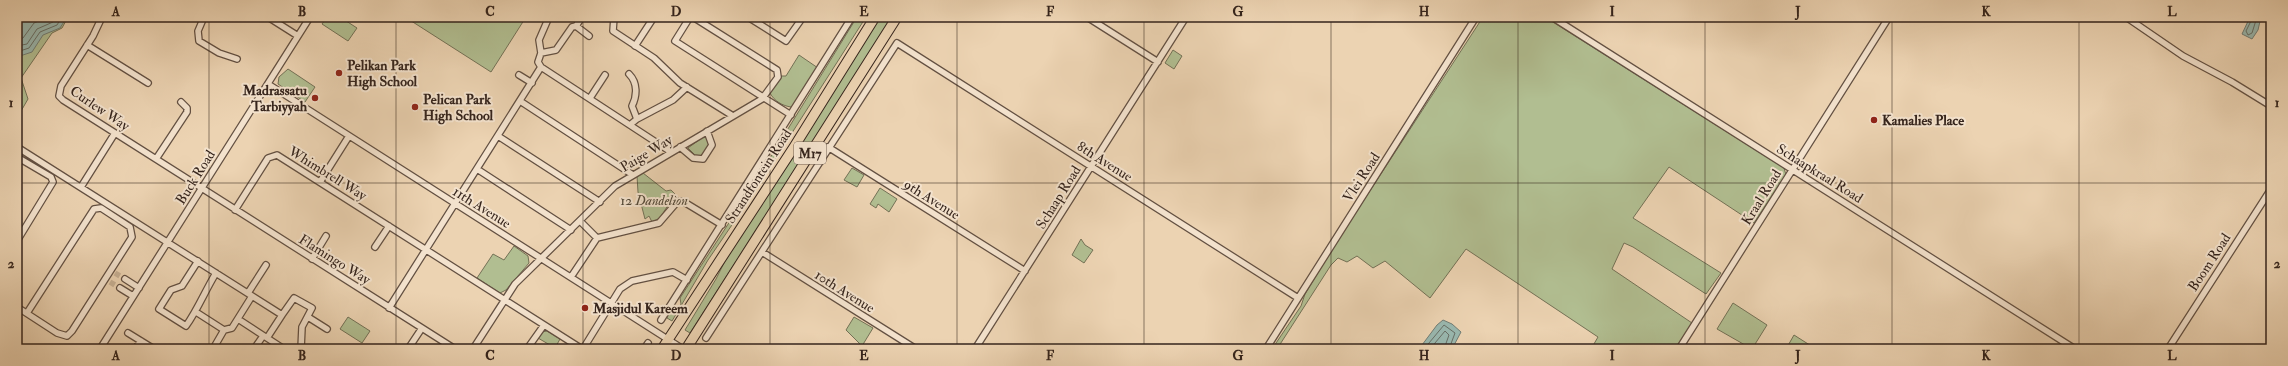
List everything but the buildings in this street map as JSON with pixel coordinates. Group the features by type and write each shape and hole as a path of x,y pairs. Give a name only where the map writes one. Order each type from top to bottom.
{"main road":[{"name":"Strandfontein Road","path":"662,349 794,147 875,17"},
{"name":"M17","path":"685,349 898,17"}],"street":[{"name":"Curlew Way","path":"102,17 87,45 61,86 59,96 66,102 202,188"},
{"path":"204,17 198,32 199,41 219,53 237,59"},
{"path":"268,17 298,36"},
{"name":"Buck Road","path":"100,349 310,17"},
{"path":"549,17 540,40 541,53 538,62 541,67 631,124 671,152"},
{"path":"541,53 554,51 572,26 576,26 582,17"},
{"path":"614,17 611,33 654,58 687,87 733,116"},
{"path":"635,46 654,17"},
{"path":"690,17 675,40 791,115"},
{"path":"693,17 777,70 778,77 764,97"},
{"path":"748,17 786,40 803,17"},
{"name":"Strandfontein Road","path":"661,320 722,226 852,17"},
{"path":"1087,17 1158,62"},
{"name":"Schaap Road","path":"975,349 1186,17"},
{"name":"Vlei Road","path":"1266,349 1476,17"},
{"name":"Schaapkraal Road","path":"1552,17 2075,349"},
{"name":"Kraal Road","path":"1679,349 1889,17"},
{"path":"2126,17 2183,56 2232,82 2271,106"},
{"path":"576,26 589,36"},
{"name":"8th Avenue","path":"828,147 894,45 900,43 1298,298"},
{"path":"87,45 148,83"},
{"path":"389,308 541,67"},
{"path":"629,74 635,86 636,98 632,106 637,119"},
{"path":"519,75 532,83"},
{"path":"590,98 605,75"},
{"name":"11th Avenue","path":"268,84 685,349"},
{"path":"631,124 637,119 673,100 687,87"},
{"name":"Paige Way","path":"472,349 515,284 616,186 633,174 707,132 764,97"},
{"path":"520,101 633,174"},
{"path":"156,159 187,112 187,108 182,102"},
{"path":"680,147 693,158 703,159 712,145 707,132"},
{"path":"81,187 115,133"},
{"path":"320,182 349,136"},
{"path":"498,136 600,202"},
{"path":"17,147 168,241 282,315"},
{"path":"706,338 828,147"},
{"name":"9th Avenue","path":"828,147 1025,271"},
{"name":"Whimbrell Way","path":"235,210 268,158 274,154 582,349"},
{"path":"17,157 51,177 53,182 17,241"},
{"path":"477,169 571,230"},
{"name":"Flamingo Way","path":"202,188 455,349"},
{"name":"Boom Road","path":"2168,349 2271,189"},
{"path":"571,277 597,238 659,223 678,201 684,202 722,226"},
{"path":"17,307 57,333 67,336 113,272 132,237 132,230 103,209 96,208 90,214 27,313"},
{"path":"580,221 597,238"},
{"path":"375,247 389,226"},
{"path":"312,259 326,236"},
{"name":"10th Avenue","path":"762,252 916,349"},
{"path":"198,261 182,286 172,289 159,309 186,326 196,312 216,273"},
{"path":"213,349 224,330 232,328 238,319 266,265"},
{"path":"582,349 625,285 632,281 673,272 687,280"},
{"path":"125,279 139,288"},
{"path":"120,288 133,296"},
{"path":"254,349 265,337 294,298 312,310 302,327 301,349"},
{"path":"196,312 224,330"},
{"path":"308,317 327,329"},
{"path":"238,319 284,349"},
{"path":"527,349 544,325"},
{"path":"408,349 422,328"},
{"path":"128,333 154,349"},
{"path":"136,349 141,341"},
{"path":"644,349 648,343"}],"green space":[{"path":"17,17 68,17 62,28 52,33 21,78 28,99 17,118"},
{"path":"327,17 340,17 357,28 348,41 322,24"},
{"path":"405,17 526,17 491,72"},
{"path":"857,17 866,17 751,197 708,260 672,321 667,318 669,313 674,314 681,304 680,298 749,192"},
{"path":"880,17 893,17 690,333 685,330 716,279 725,261"},
{"path":"1483,17 1545,17 1784,168 1786,175 1754,223 1669,167 1633,218 1721,273 1706,294 1633,247 1624,243 1612,269 1692,323 1676,349 1591,349 1598,337 1466,249 1430,298 1385,261 1373,268 1357,256 1347,262 1338,258 1331,265 1277,349 1272,349 1301,306 1305,294 1336,243"},
{"path":"1173,50 1182,56 1174,69 1165,63"},
{"path":"799,55 818,68 794,105 791,107 785,106 779,103 770,93 781,76 786,76"},
{"path":"288,69 315,87 305,102 278,84 279,77"},
{"path":"703,137 707,138 709,147 702,156 697,157 688,148"},
{"path":"852,168 864,175 857,187 844,180"},
{"name":"12 Dandelion","path":"643,173 666,191 671,190 675,194 660,218 652,222 649,216 645,219 638,192 637,176"},
{"path":"880,188 897,199 889,212 878,204 876,208 870,204"},
{"path":"1081,239 1085,245 1093,250 1084,263 1072,255"},
{"path":"514,246 528,256 529,263 506,290 500,293 477,278 493,254 504,260"},
{"path":"1733,303 1767,325 1752,349 1717,329"},
{"path":"348,317 370,331 362,343 340,329"},
{"path":"854,317 873,328 862,346 846,330"},
{"path":"547,331 560,339 555,348 538,338 542,332"},
{"path":"1794,335 1816,349 1786,349"}],"water":[{"path":"17,17 67,17 60,28 43,35 32,52 17,57"},
{"path":"2250,17 2261,17 2258,30 2252,39 2242,34"},
{"path":"1443,320 1452,324 1461,332 1452,349 1419,349 1437,325"}],"tunnel":[{"path":"115,273 125,279"},
{"path":"110,282 120,288"}],"place":[{"name":"Pelikan Park High School","path":"339,73"},
{"name":"Madrassatu Tarbiyyah","path":"315,98"},
{"name":"Pelican Park High School","path":"415,107"},
{"name":"Kamalies Place","path":"1874,120"},
{"name":"Masjidul Kareem","path":"585,308"}]}
